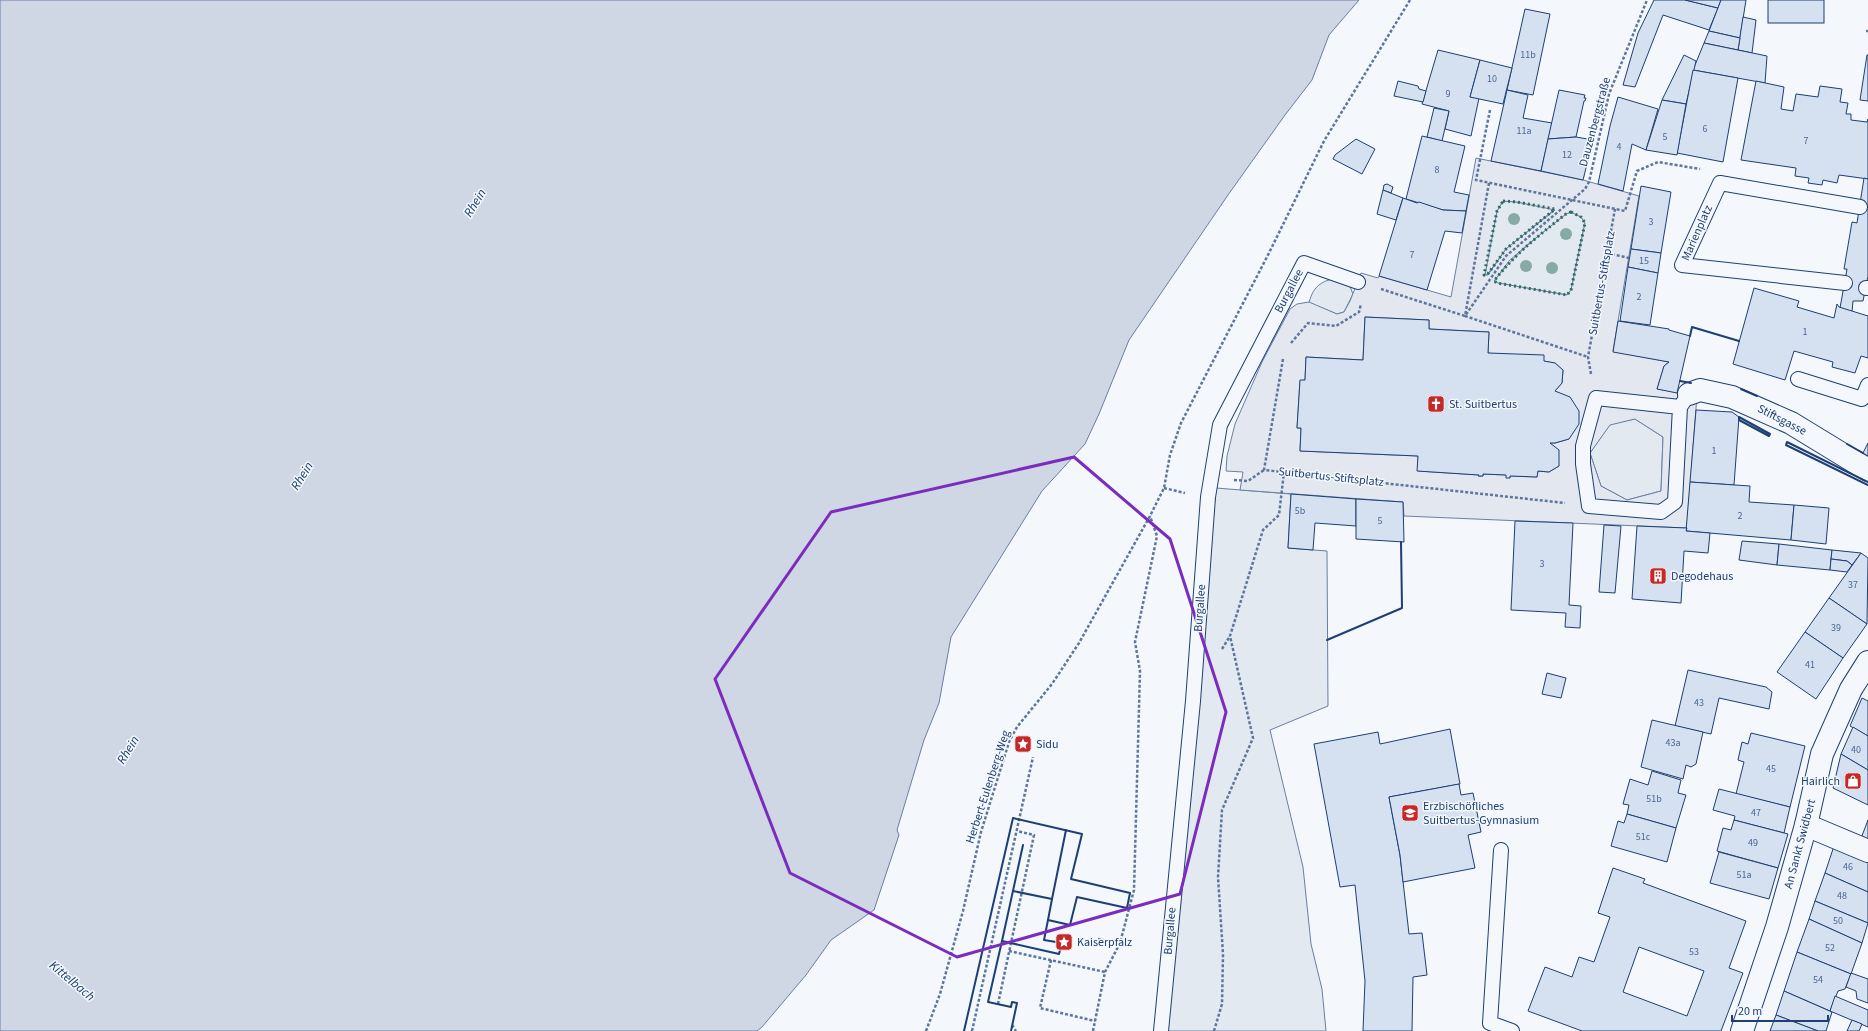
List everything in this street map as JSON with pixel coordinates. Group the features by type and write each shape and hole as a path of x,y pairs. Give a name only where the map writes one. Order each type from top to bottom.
{"street":[{"name":"Stiftsgasse","path":"1684,400 1700,390 1732,397 1791,423 1868,470"},
{"name":"An Sankt Swidbert","path":"1742,1031 1777,927 1806,825 1822,754 1852,689 1868,662"},
{"path":"1806,825 1868,850"}],"lane":[{"path":"1720,183 1860,207"},
{"name":"Marienplatz","path":"1720,183 1682,265 1845,283"},
{"name":"Burgallee","path":"1161,1031 1193,701 1208,497 1220,425 1304,262 1362,283"},
{"path":"1798,379 1862,400 1868,385"},
{"path":"1596,398 1684,400 1676,502 1661,512 1589,506 1583,464 1583,446 1596,398"},
{"path":"1502,850 1490,1023 1512,1031"}],"path":[{"name":"Herbert-Eulenberg-Weg","path":"926,1031 940,994 963,911 981,832 1009,742 1016,727 1052,684 1079,643 1150,516 1164,488 1170,455 1181,423 1269,254 1324,140 1410,0"},
{"name":"Dauzenbergstraße","path":"1573,200 1585,189 1589,182 1609,94 1647,0"},
{"path":"1490,110 1476,180 1625,211 1637,171 1658,162 1712,171 1720,183"},
{"path":"1465,316 1489,183"},
{"path":"1465,316 1506,256 1573,200"},
{"name":"Suitbertus-Stiftsplatz","path":"1596,398 1588,357 1615,209"},
{"path":"1607,254 1629,258"},
{"path":"1289,345 1308,323 1336,326 1359,312 1362,283 1588,357"},
{"name":"Suitbertus-Stiftsplatz","path":"1283,358 1264,470 1589,506"},
{"path":"1242,480 1248,481 1264,470"},
{"path":"1214,1031 1222,1004 1223,954 1218,877 1222,810 1253,738 1230,636 1263,530 1279,515 1284,472"},
{"path":"1164,488 1177,491"},
{"path":"1093,1031 1105,972 1120,943 1134,890 1140,671 1135,642 1157,536 1150,516"},
{"path":"972,1031 1033,757"},
{"path":"998,1004 1034,835 1016,831"},
{"path":"1098,939 1120,943"},
{"path":"1009,951 1105,972"},
{"path":"1051,960 1040,1008 1095,1021"},
{"path":"1012,1025 1016,1031"}],"highlighted area":[{"path":"1074,457 1170,539 1226,712 1180,894 957,957 790,873 715,679 831,512"}],"shaded area":[{"path":"1476,158 1583,180 1639,196 1613,351 1669,362 1664,366 1657,389 1697,395 1687,528 1404,516 1403,502 1240,490 1243,472 1226,471 1227,456 1235,424 1262,362 1290,309 1297,304 1309,302 1337,314 1344,312 1361,273 1378,278 1379,276 1451,297","holes":["1503,201 1517,202 1555,210 1506,249 1488,275 1485,275 1497,211","1571,212 1581,217 1585,223 1571,290 1567,295 1498,283 1494,281 1509,261 1566,214","1365,317 1429,320 1429,329 1489,332 1488,353 1555,363 1563,370 1562,383 1555,391 1569,439 1550,443 1559,466 1549,472 1538,471 1537,477 1510,476 1510,478 1506,475 1483,474 1483,476 1479,476 1418,471 1418,456 1300,451 1301,428 1297,428 1300,381 1305,380 1306,357 1363,360","1635,419 1663,437 1661,491 1627,500 1601,486 1590,453 1610,425"]},
{"path":"1503,201 1555,209 1506,249 1487,275 1484,275 1497,211"},
{"path":"1571,212 1581,217 1585,223 1571,290 1567,295 1497,283 1494,281 1510,262 1528,245 1566,214"},
{"path":"1341,278 1349,284 1353,294 1344,312 1337,314 1309,303 1316,287 1329,280"},
{"path":"1635,419 1663,437 1661,491 1627,500 1601,486 1590,453 1610,424"},
{"path":"1216,488 1291,494 1288,548 1327,551 1328,706 1270,730 1303,867 1311,944 1322,989 1326,1031 1166,1031"}],"water":[{"path":"0,0 1359,0 1329,35 1312,80 1228,195 1129,340 1099,414 1085,444 1042,491 951,637 939,703 924,740 897,830 899,835 874,910 831,940 806,975 757,1031 0,1031"}],"building":[{"path":"1654,0 1685,0 1718,8 1709,30 1663,15 1635,87 1623,85 1638,33"},
{"path":"1685,0 1721,0 1718,8"},
{"path":"1721,0 1746,0 1740,38 1709,31"},
{"path":"1768,0 1824,0 1824,23 1768,23"},
{"path":"1525,9 1550,14 1533,95 1507,90"},
{"path":"1743,17 1756,20 1752,53 1738,50"},
{"path":"1709,31 1740,38 1738,50 1704,43"},
{"path":"1704,43 1767,56 1765,83 1693,70"},
{"path":"1438,50 1480,60 1470,97 1479,98 1471,136 1445,129 1449,111 1422,104"},
{"path":"1684,55 1696,61 1686,104 1662,100"},
{"path":"1868,55 1868,101 1860,100"},
{"path":"1480,60 1512,68 1503,104 1470,97"},
{"path":"1693,70 1738,78 1723,162 1677,153"},
{"path":"1398,81 1418,86 1419,89 1426,91 1423,102 1394,96"},
{"path":"1756,81 1784,87 1781,109 1793,111 1796,94 1818,97 1820,86 1842,89 1840,102 1848,103 1846,114 1851,114 1851,120 1867,122 1868,119 1868,179 1839,175 1837,183 1823,180 1822,185 1808,183 1809,178 1795,176 1796,168 1741,160"},
{"path":"1507,90 1528,95 1523,118 1552,123 1541,171 1491,161"},
{"path":"1559,90 1585,95 1584,98 1586,98 1576,137 1548,139"},
{"path":"1618,97 1658,109 1646,150 1632,144 1623,191 1598,184 1610,126"},
{"path":"1662,100 1686,104 1677,155 1646,150"},
{"path":"1434,108 1449,111 1442,141 1427,137"},
{"path":"1422,136 1465,146 1454,192 1469,195 1466,211 1443,210 1406,199"},
{"path":"1576,137 1593,140 1583,180 1541,171 1548,139"},
{"path":"1356,139 1375,149 1362,174 1333,159 1335,155"},
{"path":"1864,178 1868,179 1868,276 1863,301 1853,301 1852,312 1840,308 1847,269 1844,269 1852,222 1857,223"},
{"path":"1387,184 1393,187 1391,193 1383,190 1384,185"},
{"path":"1641,186 1671,192 1661,253 1631,249"},
{"path":"1383,190 1403,198 1396,220 1377,214"},
{"path":"1403,198 1443,210 1466,211 1462,233 1445,231 1427,290 1379,276"},
{"path":"1631,249 1661,253 1658,273 1628,267"},
{"path":"1628,267 1658,273 1650,325 1620,321"},
{"path":"1754,288 1799,301 1797,307 1834,318 1837,304 1839,307 1868,316 1868,358 1861,356 1855,373 1832,367 1833,362 1794,351 1785,380 1733,364"},
{"name":"St. Suitbertus","path":"1365,317 1429,320 1429,329 1489,332 1488,353 1544,355 1544,361 1555,363 1563,370 1562,383 1555,391 1570,397 1579,411 1579,424 1569,439 1550,443 1559,450 1559,466 1549,472 1538,471 1537,477 1510,476 1510,478 1506,478 1506,475 1483,474 1483,476 1478,476 1479,475 1417,471 1418,456 1300,451 1301,428 1297,428 1300,380 1305,380 1306,357 1363,360"},
{"path":"1618,321 1669,329 1690,336 1677,393 1657,389 1664,366 1669,362 1613,352"},
{"path":"1696,410 1732,412 1739,417 1734,485 1690,482"},
{"path":"1868,443 1868,456 1863,453"},
{"path":"1690,482 1750,486 1749,502 1794,505 1791,540 1686,531"},
{"path":"1291,494 1356,499 1356,526 1315,523 1313,550 1288,548"},
{"path":"1356,499 1403,502 1404,542 1356,539"},
{"path":"1794,505 1829,508 1826,544 1791,540"},
{"path":"1515,521 1573,523 1569,605 1581,606 1580,628 1565,627 1566,613 1511,610"},
{"path":"1604,525 1621,526 1615,593 1599,592"},
{"name":"Degodehaus","path":"1637,526 1687,528 1686,531 1710,533 1708,553 1684,551 1681,603 1632,599"},
{"path":"1742,541 1779,544 1777,565 1739,560"},
{"path":"1779,544 1832,550 1830,570 1777,565"},
{"path":"1832,550 1861,553 1852,565 1847,561 1831,559"},
{"path":"1861,553 1868,558 1867,624 1829,598"},
{"path":"1831,559 1847,561 1852,565 1847,572 1830,570"},
{"path":"1829,598 1867,624 1843,658 1805,632"},
{"path":"1805,632 1843,658 1816,699 1777,672"},
{"path":"1688,670 1766,687 1772,692 1769,709 1719,698 1711,734 1675,726"},
{"path":"1547,673 1566,678 1561,698 1542,694"},
{"path":"1862,698 1868,701 1868,736 1850,726"},
{"path":"1652,720 1703,732 1696,764 1691,767 1686,765 1683,779 1641,767"},
{"path":"1853,727 1868,736 1868,770 1841,754"},
{"path":"1450,729 1460,784 1389,797 1400,855 1409,934 1422,933 1427,975 1413,977 1412,1031 1363,1031 1365,981 1355,885 1340,887 1314,744 1378,732 1380,744"},
{"path":"1751,733 1805,746 1790,807 1736,794 1744,762 1738,760 1742,742 1748,744"},
{"path":"1841,754 1868,770 1868,805 1833,788"},
{"path":"1652,771 1681,780 1678,793 1686,795 1676,828 1627,814 1629,805 1623,804 1630,779 1648,785"},
{"path":"1459,784 1461,795 1473,793 1481,832 1468,835 1475,868 1403,882 1400,855 1389,797"},
{"path":"1719,789 1790,807 1784,833 1734,820 1735,816 1713,810"},
{"path":"1627,814 1676,828 1667,862 1611,846 1618,821 1624,823"},
{"path":"1734,820 1788,834 1778,868 1717,851 1723,828 1731,830"},
{"path":"1868,820 1868,844 1860,841"},
{"path":"1834,846 1868,860 1868,892 1825,873"},
{"path":"1719,852 1778,868 1769,899 1710,883"},
{"path":"1613,868 1645,879 1643,883 1746,921 1729,968 1743,973 1721,1031 1582,1031 1528,1011 1545,967 1572,977 1579,957 1594,962 1610,917 1598,913","holes":["1639,947 1704,971 1687,1016 1623,992"]},
{"path":"1825,873 1868,892 1868,923 1815,901"},
{"path":"1815,901 1868,923 1862,943 1809,919"},
{"path":"1809,919 1862,943 1851,974 1797,952"},
{"path":"1797,952 1851,974 1845,989 1838,991 1830,1011 1784,991"},
{"path":"1851,973 1868,979 1868,1003 1857,999 1856,991 1846,987"},
{"path":"1784,991 1832,1012 1826,1031 1818,1031 1776,1015"},
{"path":"1835,996 1868,1010 1868,1027 1830,1011"},
{"path":"1776,1015 1818,1031 1770,1031"},
{"path":"1852,1020 1862,1024 1859,1031 1847,1031"}],"hedge":[{"path":"1503,201 1555,209 1506,249 1487,275 1484,275 1497,211 1503,201"},
{"path":"1571,212 1581,217 1585,223 1571,290 1567,295 1497,283 1494,281 1510,262 1528,245 1566,214 1571,212"}],"wall":[{"path":"1690,336 1692,327 1739,341"},
{"path":"1680,381 1691,383"},
{"path":"1741,389 1757,396"},
{"path":"1739,417 1770,434 1769,436 1739,420 1739,417"},
{"path":"1868,482 1787,442 1786,445 1868,485"},
{"path":"1847,444 1863,453"},
{"path":"1327,640 1402,608 1401,542"},
{"path":"964,1031 1013,818 1082,834 1071,879 1130,893 1127,908 1077,897 1070,925 1048,920 1044,940 1062,943 1059,954 1002,941 988,1002 1011,1007 1012,1002 1017,1003 1011,1031"},
{"path":"1052,899 1066,830"},
{"path":"1002,941 1023,845"},
{"path":"1013,891 1052,899 1048,920"}],"place":[{"name":"St. Suitbertus","path":"1436,404"},
{"name":"Degodehaus","path":"1658,576"},
{"name":"Sidu","path":"1023,744"},
{"name":"Hairlich","path":"1853,781"},
{"name":"Erzbischöfliches Suitbertus-Gymnasium","path":"1410,813"},
{"name":"Kaiserpfalz","path":"1064,942"}],"water label":[{"name":"Rhein","path":"475,203"},
{"name":"Rhein","path":"302,476"},
{"name":"Rhein","path":"128,750"},
{"name":"Kittelbach","path":"72,981"}]}
